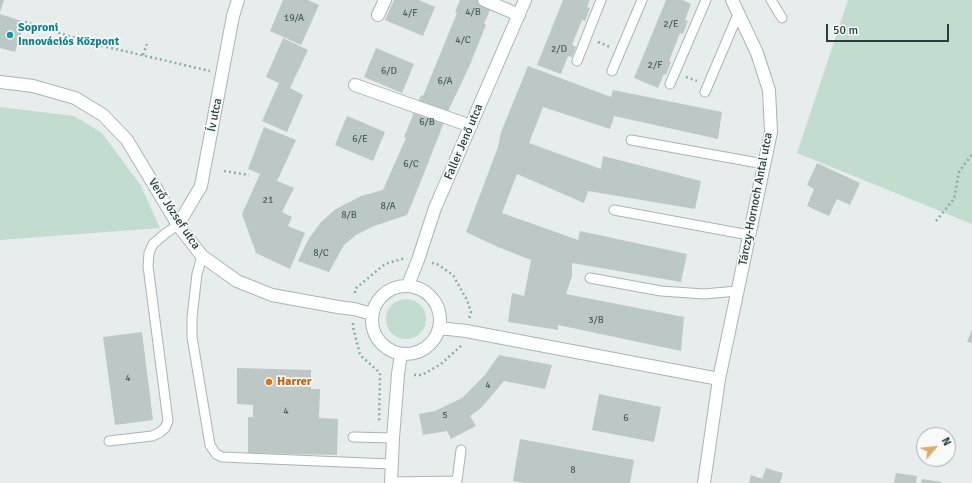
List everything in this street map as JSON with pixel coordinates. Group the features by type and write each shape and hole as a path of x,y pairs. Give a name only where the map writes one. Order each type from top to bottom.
{"street":[{"name":"Ív utca","path":"178,225 201,186 233,16 238,0"},
{"path":"378,15 384,0"},
{"path":"484,0 519,15"},
{"name":"Faller Jenő utca","path":"408,285 435,208 525,0"},
{"name":"Tárczy-Hornoch Antal utca","path":"704,483 719,379 771,132 769,90 758,53 732,0"},
{"name":"Verő József utca","path":"0,82 33,86 75,98 103,115 127,140 178,225 202,256 238,281 272,295 338,307 354,308 372,314"},
{"path":"355,84 471,126"},
{"path":"408,285 418,287 427,292 434,299 441,318 436,338 429,345 421,351 411,354 401,354 382,344 375,335 372,325 372,314 376,304 385,293 398,286 408,285"},
{"path":"439,328 466,331 719,379"},
{"path":"391,482 398,374 401,354"}],"lane":[{"path":"577,61 601,0"},
{"path":"612,71 642,0"},
{"path":"670,84 706,0"},
{"path":"771,0 782,18"},
{"path":"707,88 739,12"},
{"path":"631,140 764,164"},
{"path":"614,210 749,235"},
{"path":"109,441 152,436 165,428 168,421 148,266 149,253 153,244 178,225"},
{"path":"202,256 197,274 192,317 192,337 210,445 216,454 222,457 391,464"},
{"path":"590,278 661,290 704,294 737,291"},
{"path":"353,437 393,438"},
{"path":"391,482 457,481 461,450"}],"path":[{"path":"25,22 94,44 223,74"},
{"path":"94,44 96,34"},
{"path":"586,38 621,52"},
{"path":"143,55 147,44"},
{"path":"675,73 707,88"},
{"path":"936,221 954,200 959,172 972,154"},
{"path":"224,171 249,175"},
{"path":"355,293 355,289 385,264 404,258 411,259"},
{"path":"431,263 437,264 453,275 467,300 470,312 469,319"},
{"path":"353,328 360,355 380,373 378,437"},
{"path":"414,375 422,374 441,364 462,346 465,339"}],"green space":[{"path":"848,0 972,0 972,224 797,153"},
{"path":"0,107 74,116 102,133 141,186 160,228 0,240"},
{"path":"406,299 414,301 420,305 424,311 426,319 424,327 420,333 414,337 406,339 398,337 392,333 388,327 386,319 388,311 392,305 398,301"}],"building":[{"path":"0,0 4,0 0,12"},
{"path":"283,0 308,0 319,5 301,45 270,31"},
{"path":"394,0 419,0 435,7 423,36 385,20"},
{"path":"460,0 494,0 484,24 486,25 469,67 450,107 407,215 374,226 356,235 344,245 329,272 298,261 308,240 321,222 336,209 361,196 383,190 406,138 404,137 421,95 423,96 457,13 455,12"},
{"path":"563,0 590,0 587,7 590,8 585,21 582,20 572,45 576,47 572,57 568,56 561,74 537,65"},
{"path":"666,0 683,0 691,4 685,20 688,21 683,34 680,33 669,61 671,62 666,75 664,74 658,88 634,78"},
{"name":"Soproni Innovációs Központ","path":"0,14 25,22 15,52 0,48"},
{"path":"283,38 308,50 290,88 303,95 287,132 262,121 279,83 266,77"},
{"path":"376,48 414,64 402,93 364,77"},
{"path":"528,66 611,97 613,90 722,112 718,139 614,116 610,129 543,107 529,143 601,169 603,156 701,181 695,209 588,191 584,203 517,174 502,213 578,240 580,231 687,254 681,282 572,263 572,276 566,294 684,317 681,351 558,325 558,330 508,322 512,293 524,296 531,260 466,232 498,147 501,132"},
{"path":"347,116 385,132 373,161 335,145"},
{"path":"264,127 296,140 277,181 294,188 282,212 292,217 288,226 305,233 290,269 256,253 242,214 260,174 248,169"},
{"path":"817,163 860,183 850,205 837,199 829,216 807,206 814,189 807,185"},
{"path":"972,329 972,343 967,342"},
{"path":"142,332 153,420 115,425 103,337"},
{"path":"499,355 552,365 545,389 504,381 482,407 470,416 476,426 451,439 447,431 423,435 419,414 435,411 462,398 485,375"},
{"name":"Harrer","path":"237,368 311,370 311,389 320,389 319,418 338,419 337,455 248,453 248,417 253,417 253,405 237,404"},
{"path":"599,394 661,407 654,442 592,430"},
{"path":"520,439 634,460 630,483 525,483 513,481"},
{"path":"766,468 783,473 780,483 749,483 751,475 762,479"},
{"path":"896,473 917,476 916,483 894,483"},
{"path":"922,479 942,482 942,483 921,483"}],"place":[{"name":"Soproni Innovációs Központ","path":"10,35"},
{"name":"Harrer","path":"269,382"}]}
